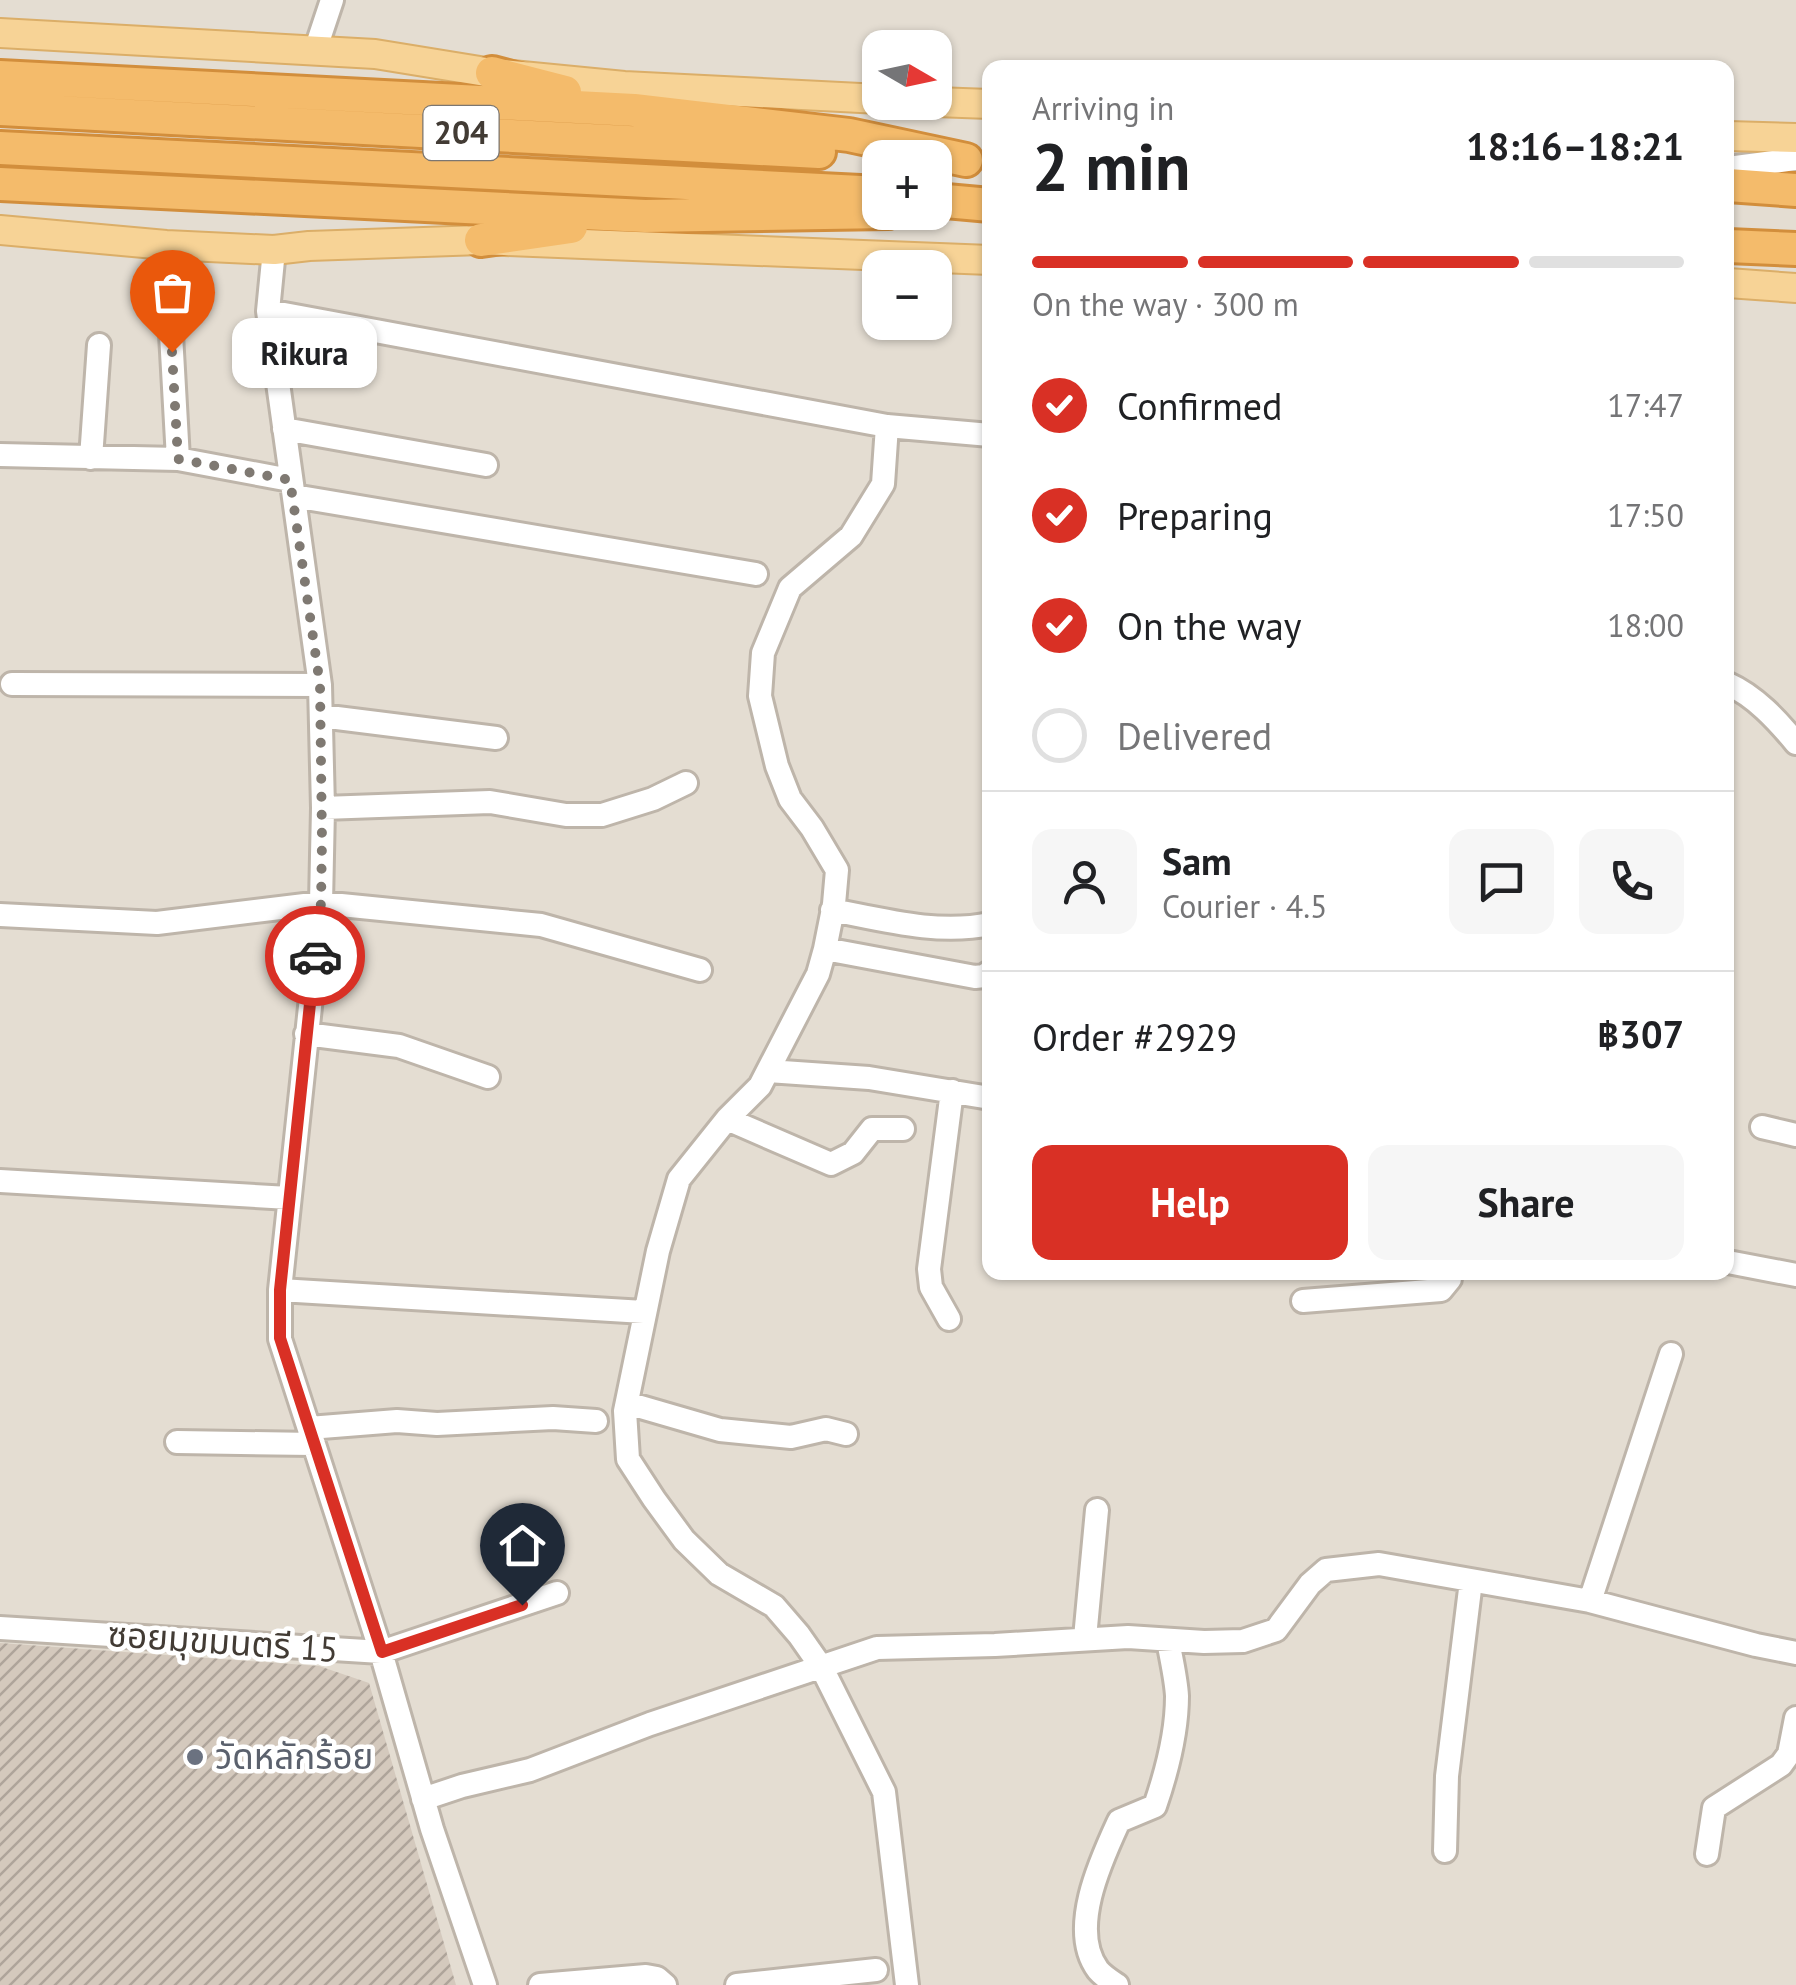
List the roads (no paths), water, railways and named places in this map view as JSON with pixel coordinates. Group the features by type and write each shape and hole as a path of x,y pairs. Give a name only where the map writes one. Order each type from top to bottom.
{"highway":[{"path":"492,73 634,110"},
{"path":"0,77 634,110 849,136 964,160"},
{"name":"204","path":"0,108 862,155"},
{"name":"204","path":"0,148 862,192"},
{"path":"0,184 645,216 862,212"},
{"path":"1734,185 1796,190"},
{"path":"481,240 645,216"},
{"path":"1734,246 1796,249"}],"main road":[{"path":"0,34 375,54 492,73 624,86 862,98"},
{"path":"952,103 982,104"},
{"path":"1734,136 1796,138"},
{"path":"1,230 274,250 481,240 982,260"},
{"path":"1734,283 1796,288"}],"street":[{"path":"315,51 332,0"},
{"path":"1734,167 1796,159"},
{"path":"0,238 1,230"},
{"path":"166,245 178,459"},
{"path":"274,250 268,312 320,685 323,808 321,903 280,1290 280,1338 485,1985"},
{"path":"268,312 887,426 982,434"},
{"path":"91,458 100,345"},
{"path":"887,426 883,484 851,536 790,588 763,654 760,696 776,766 790,799 837,870 818,974 760,1086 728,1118 679,1179 658,1251 624,1411 628,1459 684,1540 719,1574 774,1606 822,1668 884,1792 907,1985"},
{"path":"284,429 486,465"},
{"path":"0,455 178,459 292,488 756,574"},
{"path":"12,684 320,685"},
{"path":"1734,687 1776,718 1796,743"},
{"path":"321,716 496,738"},
{"path":"323,808 490,802 566,815 602,816 686,783"},
{"path":"0,915 157,923 321,903 541,925 700,970"},
{"path":"832,910 919,927 982,926"},
{"path":"824,949 982,976"},
{"path":"306,1034 400,1046 488,1076"},
{"path":"768,1071 869,1078 982,1097"},
{"path":"949,1320 931,1287 929,1269 952,1091"},
{"path":"728,1118 831,1164 853,1153 872,1129 903,1129"},
{"path":"1762,1127 1796,1135"},
{"path":"0,1180 289,1198"},
{"path":"1734,1263 1796,1275"},
{"path":"1303,1301 1441,1290 1449,1280"},
{"path":"280,1290 644,1312"},
{"path":"1590,1601 1671,1354"},
{"path":"627,1403 720,1430 791,1437 826,1430 846,1434"},
{"path":"177,1442 311,1436 397,1421 596,1421"},
{"path":"1085,1638 1097,1510"},
{"path":"423,1799 530,1770 650,1724 877,1648 1128,1637 1243,1641 1276,1630 1310,1584 1326,1570 1379,1564 1590,1601 1796,1653"},
{"path":"1445,1851 1448,1776 1471,1581"},
{"name":"ซอยมุขมนตรี 15","path":"0,1628 382,1652 557,1593"},
{"path":"1116,1985 1098,1970 1086,1940 1090,1894 1119,1821 1155,1806 1165,1777 1173,1743 1177,1694 1168,1640"},
{"path":"1708,1854 1714,1808 1781,1765 1789,1754 1796,1718"},
{"path":"737,1985 876,1970"},
{"path":"540,1985 646,1976 665,1985"}],"place":[{"name":"Rikura","path":"172,352"},
{"name":"วัดหลักร้อย","path":"195,1757"}]}
